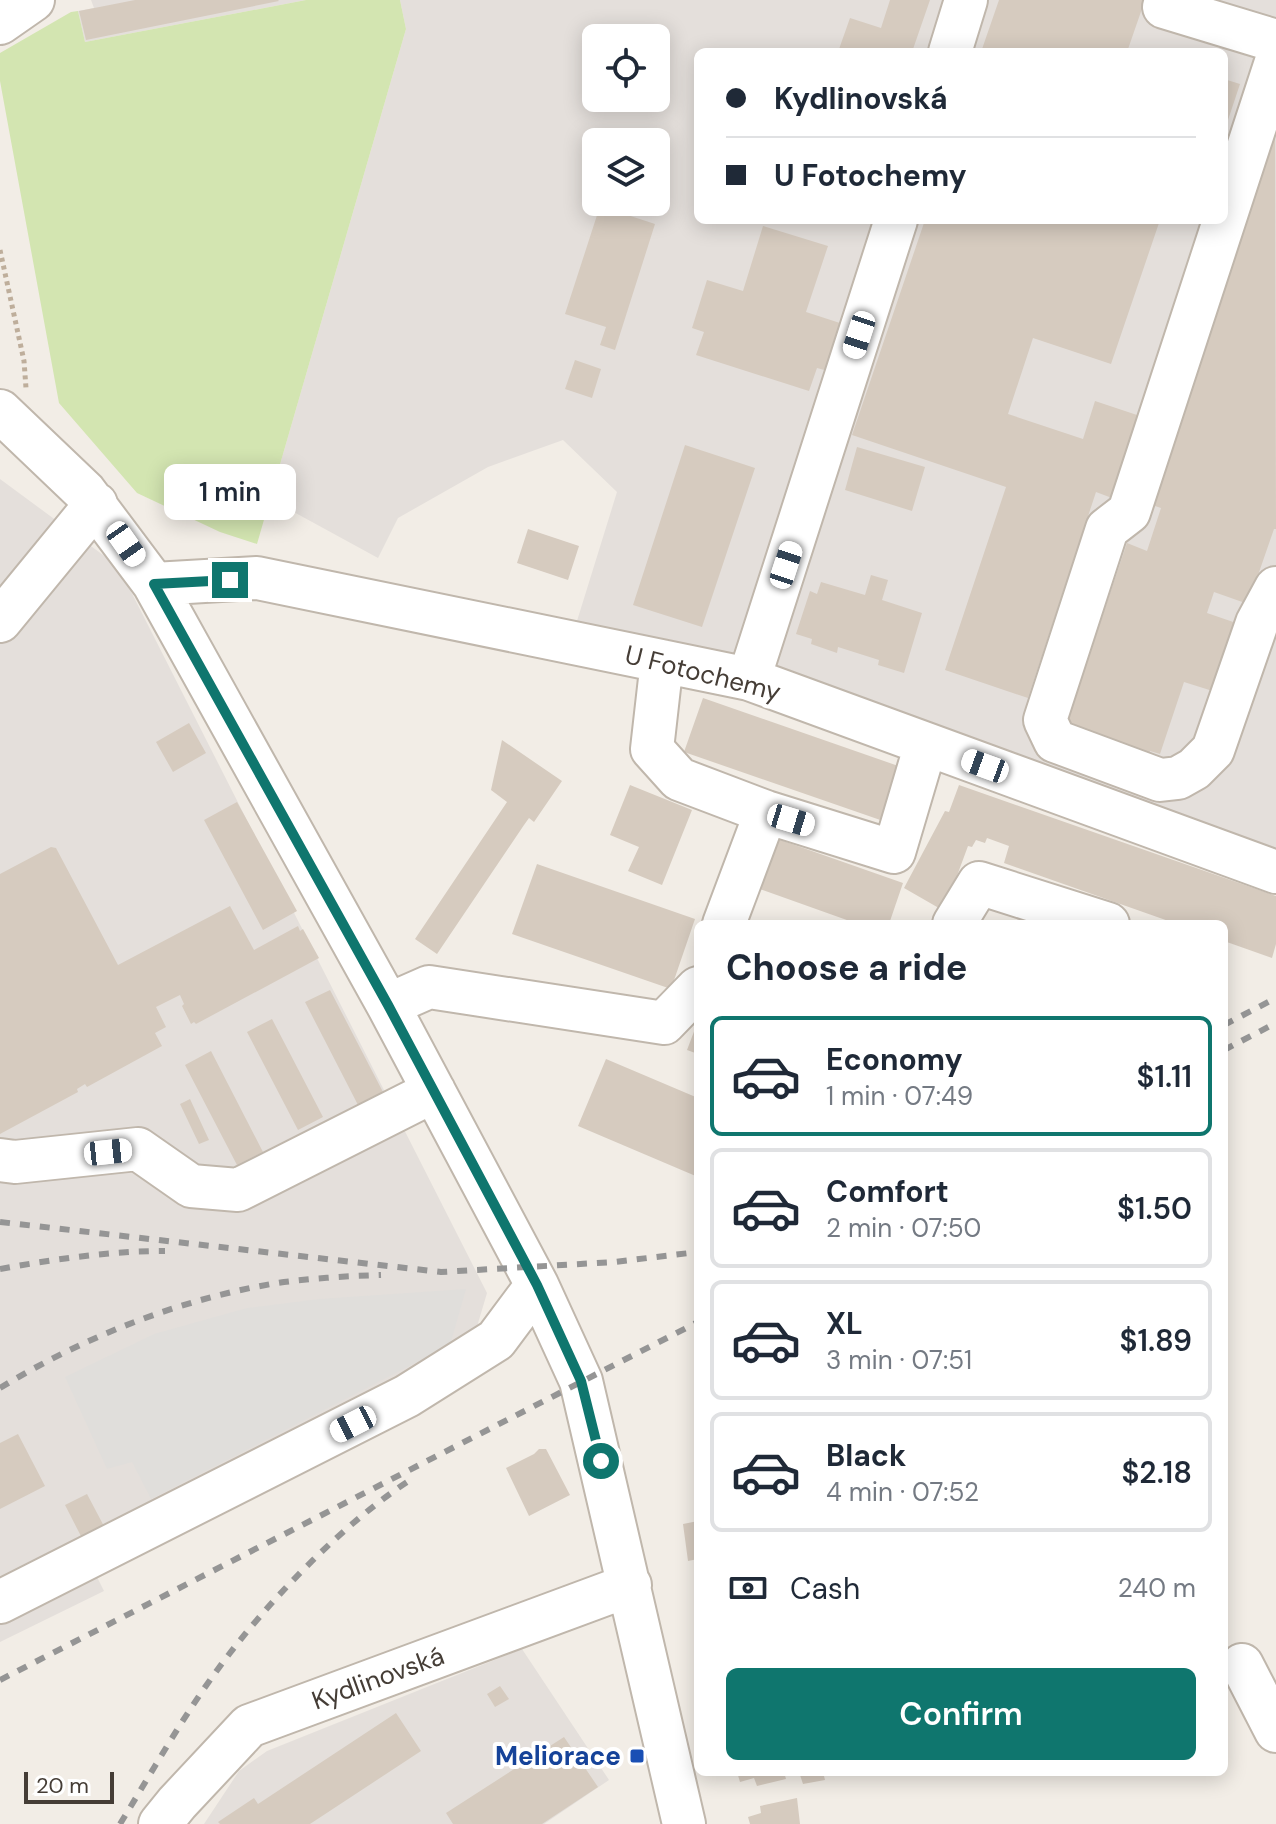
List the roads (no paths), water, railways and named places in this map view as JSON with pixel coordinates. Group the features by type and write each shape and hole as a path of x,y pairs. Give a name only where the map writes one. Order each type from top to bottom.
{"street":[{"path":"0,23 33,0"},
{"path":"951,48 966,0"},
{"path":"1164,7 1276,41"},
{"path":"1228,209 1276,62"},
{"path":"749,679 895,224"},
{"path":"1223,224 1129,512 1107,529 1102,544 1045,720 1055,741 1160,780 1178,778 1194,769 1213,750 1257,623 1276,588"},
{"path":"14,404 46,452 96,504 154,584 388,1005 537,1285 581,1381 684,1824"},
{"path":"0,621 96,504"},
{"name":"U Fotochemy","path":"154,584 257,578 749,679 1276,872"},
{"path":"662,661 652,749 679,779 766,812 894,852 926,744"},
{"path":"726,920 766,812"},
{"path":"956,920 979,883 1095,920"},
{"path":"388,1005 429,987 664,1023 694,992"},
{"path":"0,1160 15,1162 138,1149 191,1186 238,1190 434,1091"},
{"path":"0,1602 407,1396 496,1340 537,1285"},
{"name":"Kydlinovská","path":"160,1824 249,1726 630,1585"},
{"path":"1242,1665 1276,1731"}],"railway":[{"path":"1228,1023 1276,998"},
{"path":"1228,1048 1276,1023"},
{"path":"0,1222 441,1272 614,1262 694,1252"},
{"path":"0,1269 82,1256 165,1251"},
{"path":"0,1388 66,1352 173,1308 284,1282 381,1275"},
{"path":"0,1680 694,1324"},
{"path":"120,1824 205,1688 259,1617 335,1539 415,1477"}],"place":[{"name":"Meliorace","path":"637,1756"}]}
